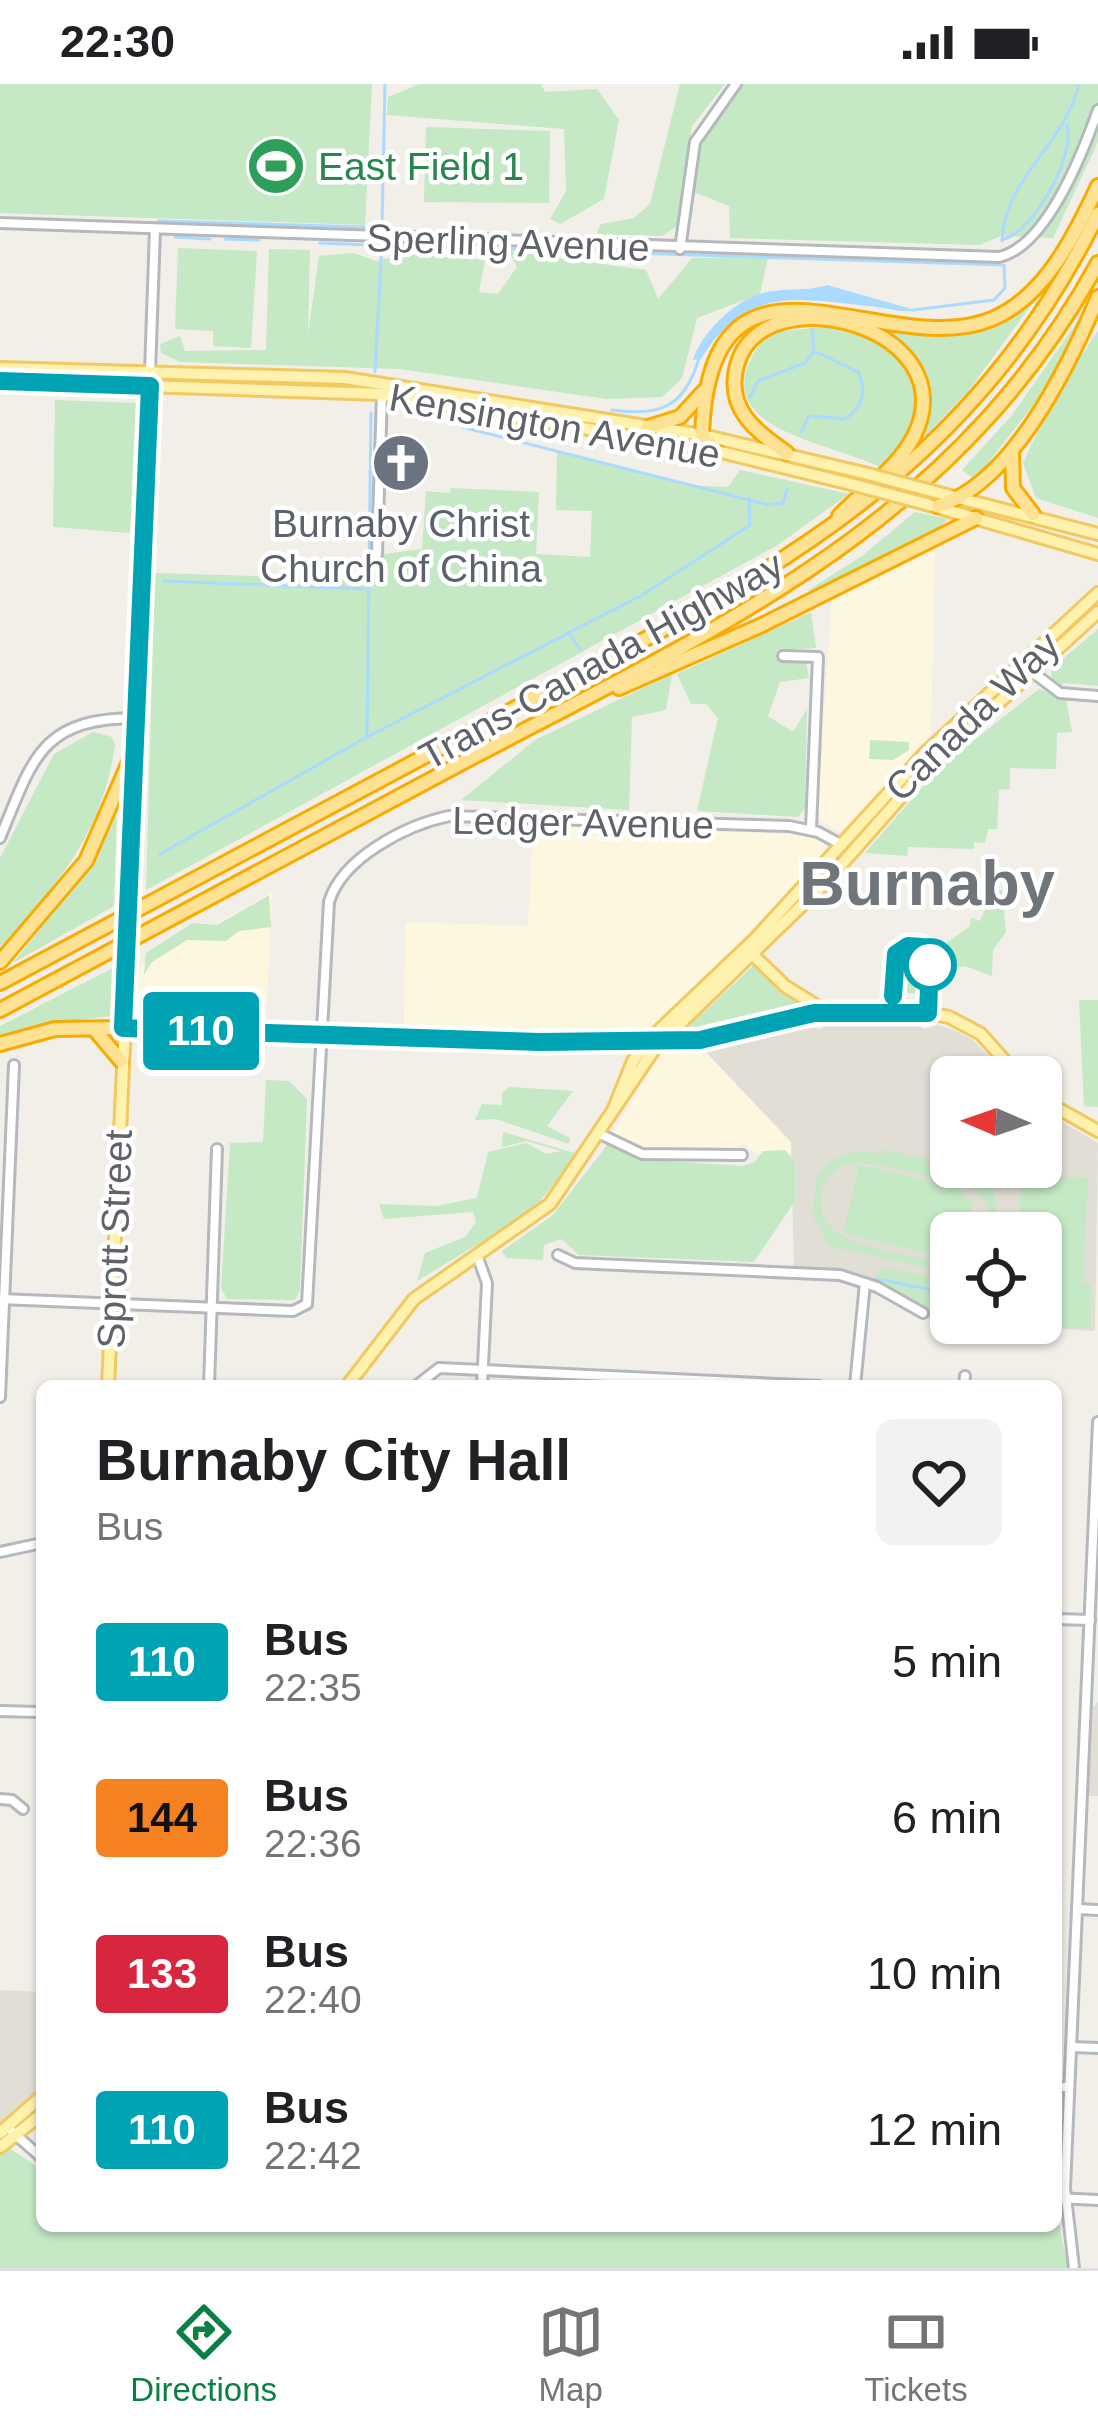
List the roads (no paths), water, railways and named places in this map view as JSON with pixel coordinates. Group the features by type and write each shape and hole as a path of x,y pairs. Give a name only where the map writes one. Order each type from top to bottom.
{"highway":[{"path":"648,427 680,417 708,385 726,345 744,327 784,309 816,308 924,329 955,329 995,318 1040,283 1098,186"},
{"name":"Trans-Canada Highway","path":"0,983 817,541 915,462 978,396 1049,302 1098,214"},
{"name":"Trans-Canada Highway","path":"0,1010 600,694 808,574 881,522 950,461 1009,396 1098,263"},
{"path":"934,501 963,498 1014,445 1065,368 1098,297"},
{"path":"787,453 749,424 738,405 735,371 754,335 781,321 826,320 880,335 910,358 923,397 915,434 892,466 817,541"},
{"path":"708,385 702,435 717,451"},
{"path":"1014,445 1010,480 1033,514"},
{"path":"600,694 762,625 976,518"},
{"path":"0,962 86,861 137,743"},
{"path":"93,1028 121,1061"},
{"path":"0,1044 55,1030 123,1028"}],"main road":[{"name":"Kensington Avenue","path":"0,368 150,380"},
{"name":"Kensington Avenue","path":"0,381 150,380 383,388 702,435 863,473 976,518 1097,556"},
{"name":"Sprott Street","path":"108,1380 150,380"},
{"name":"Kensington Avenue","path":"383,388 717,451 934,501"},
{"path":"963,498 1098,534"},
{"name":"Canada Way","path":"351,1380 401,1312 550,1204 600,1134 633,1061 651,1038 848,850 909,770 1098,593"},
{"name":"Canada Way","path":"614,1108 665,1039 754,956 924,771 1098,612"},
{"path":"754,956 785,986 828,1012"},
{"path":"123,1028 540,1042 729,1037 828,1012 949,1017 980,1034 999,1056"},
{"path":"621,1038 633,1061"},
{"path":"1062,1111 1098,1131"},
{"path":"0,2147 36,2103"},
{"path":"8,2133 36,2117"}],"street":[{"path":"680,249 695,142 711,112 736,84"},
{"name":"Sperling Avenue","path":"0,223 993,257 1016,251 1033,237 1075,167 1098,110"},
{"name":"Sprott Street","path":"150,380 155,230"},
{"path":"376,554 383,388"},
{"path":"783,656 818,657 811,830"},
{"path":"1035,674 1060,693 1098,695"},
{"path":"0,838 32,764 61,734 88,720 138,718"},
{"name":"Ledger Avenue","path":"322,1035 327,913 336,883 355,862 430,821 449,816 546,818 811,830 848,850"},
{"path":"2,1299 296,1311 307,1304 322,1035"},
{"path":"0,1397 14,1065"},
{"path":"600,1134 638,1154 742,1154"},
{"path":"209,1380 217,1149"},
{"path":"558,1255 575,1263 832,1274 865,1282 923,1313"},
{"path":"473,1261 487,1283 482,1380"},
{"path":"857,1380 865,1282"},
{"path":"424,1380 439,1368 685,1380"},
{"path":"1062,2185 1098,1421"},
{"path":"0,1552 36,1544"},
{"path":"1062,1619 1090,1620"},
{"path":"1086,1697 1098,1697"},
{"path":"0,1712 36,1712"},
{"path":"0,1799 12,1800 23,1810"},
{"path":"1077,1910 1098,1910"},
{"path":"1071,2047 1098,2048"},
{"path":"1062,2087 1069,2087"},
{"path":"8,2133 36,2154"},
{"path":"1062,2199 1098,2200"},
{"path":"1062,2204 1074,2268"}],"water":[{"path":"827,285 915,310 825,301 779,302 738,317 701,359 693,360 711,330 750,298"}],"waterway":[{"path":"374,227 382,227 385,84"},
{"path":"1002,241 1013,198 1061,126 1079,84"},
{"path":"1004,239 1028,222 1050,190 1065,154 1067,125"},
{"path":"159,221 364,227"},
{"path":"175,237 210,239"},
{"path":"225,239 259,240"},
{"path":"320,243 394,246"},
{"path":"375,372 382,243"},
{"path":"401,246 498,249"},
{"path":"510,249 1004,265 1005,288 994,300 913,310"},
{"path":"801,432 809,416 845,419 856,409 863,392 858,372 814,351 812,329"},
{"path":"750,397 758,381 805,363 813,353"},
{"path":"612,410 644,412 668,405 686,388 699,358"},
{"path":"367,735 371,413"},
{"path":"462,427 769,505 783,503 787,489"},
{"path":"160,854 367,737 644,594 750,525 749,499"},
{"path":"164,581 366,589"},
{"path":"570,635 580,649"},
{"path":"876,1279 930,1289"}],"place":[{"name":"East Field 1","path":"276,166"},
{"name":"Burnaby Christ Church of China","path":"401,463"}],"district":[{"name":"Burnaby","path":"927,883"}]}
